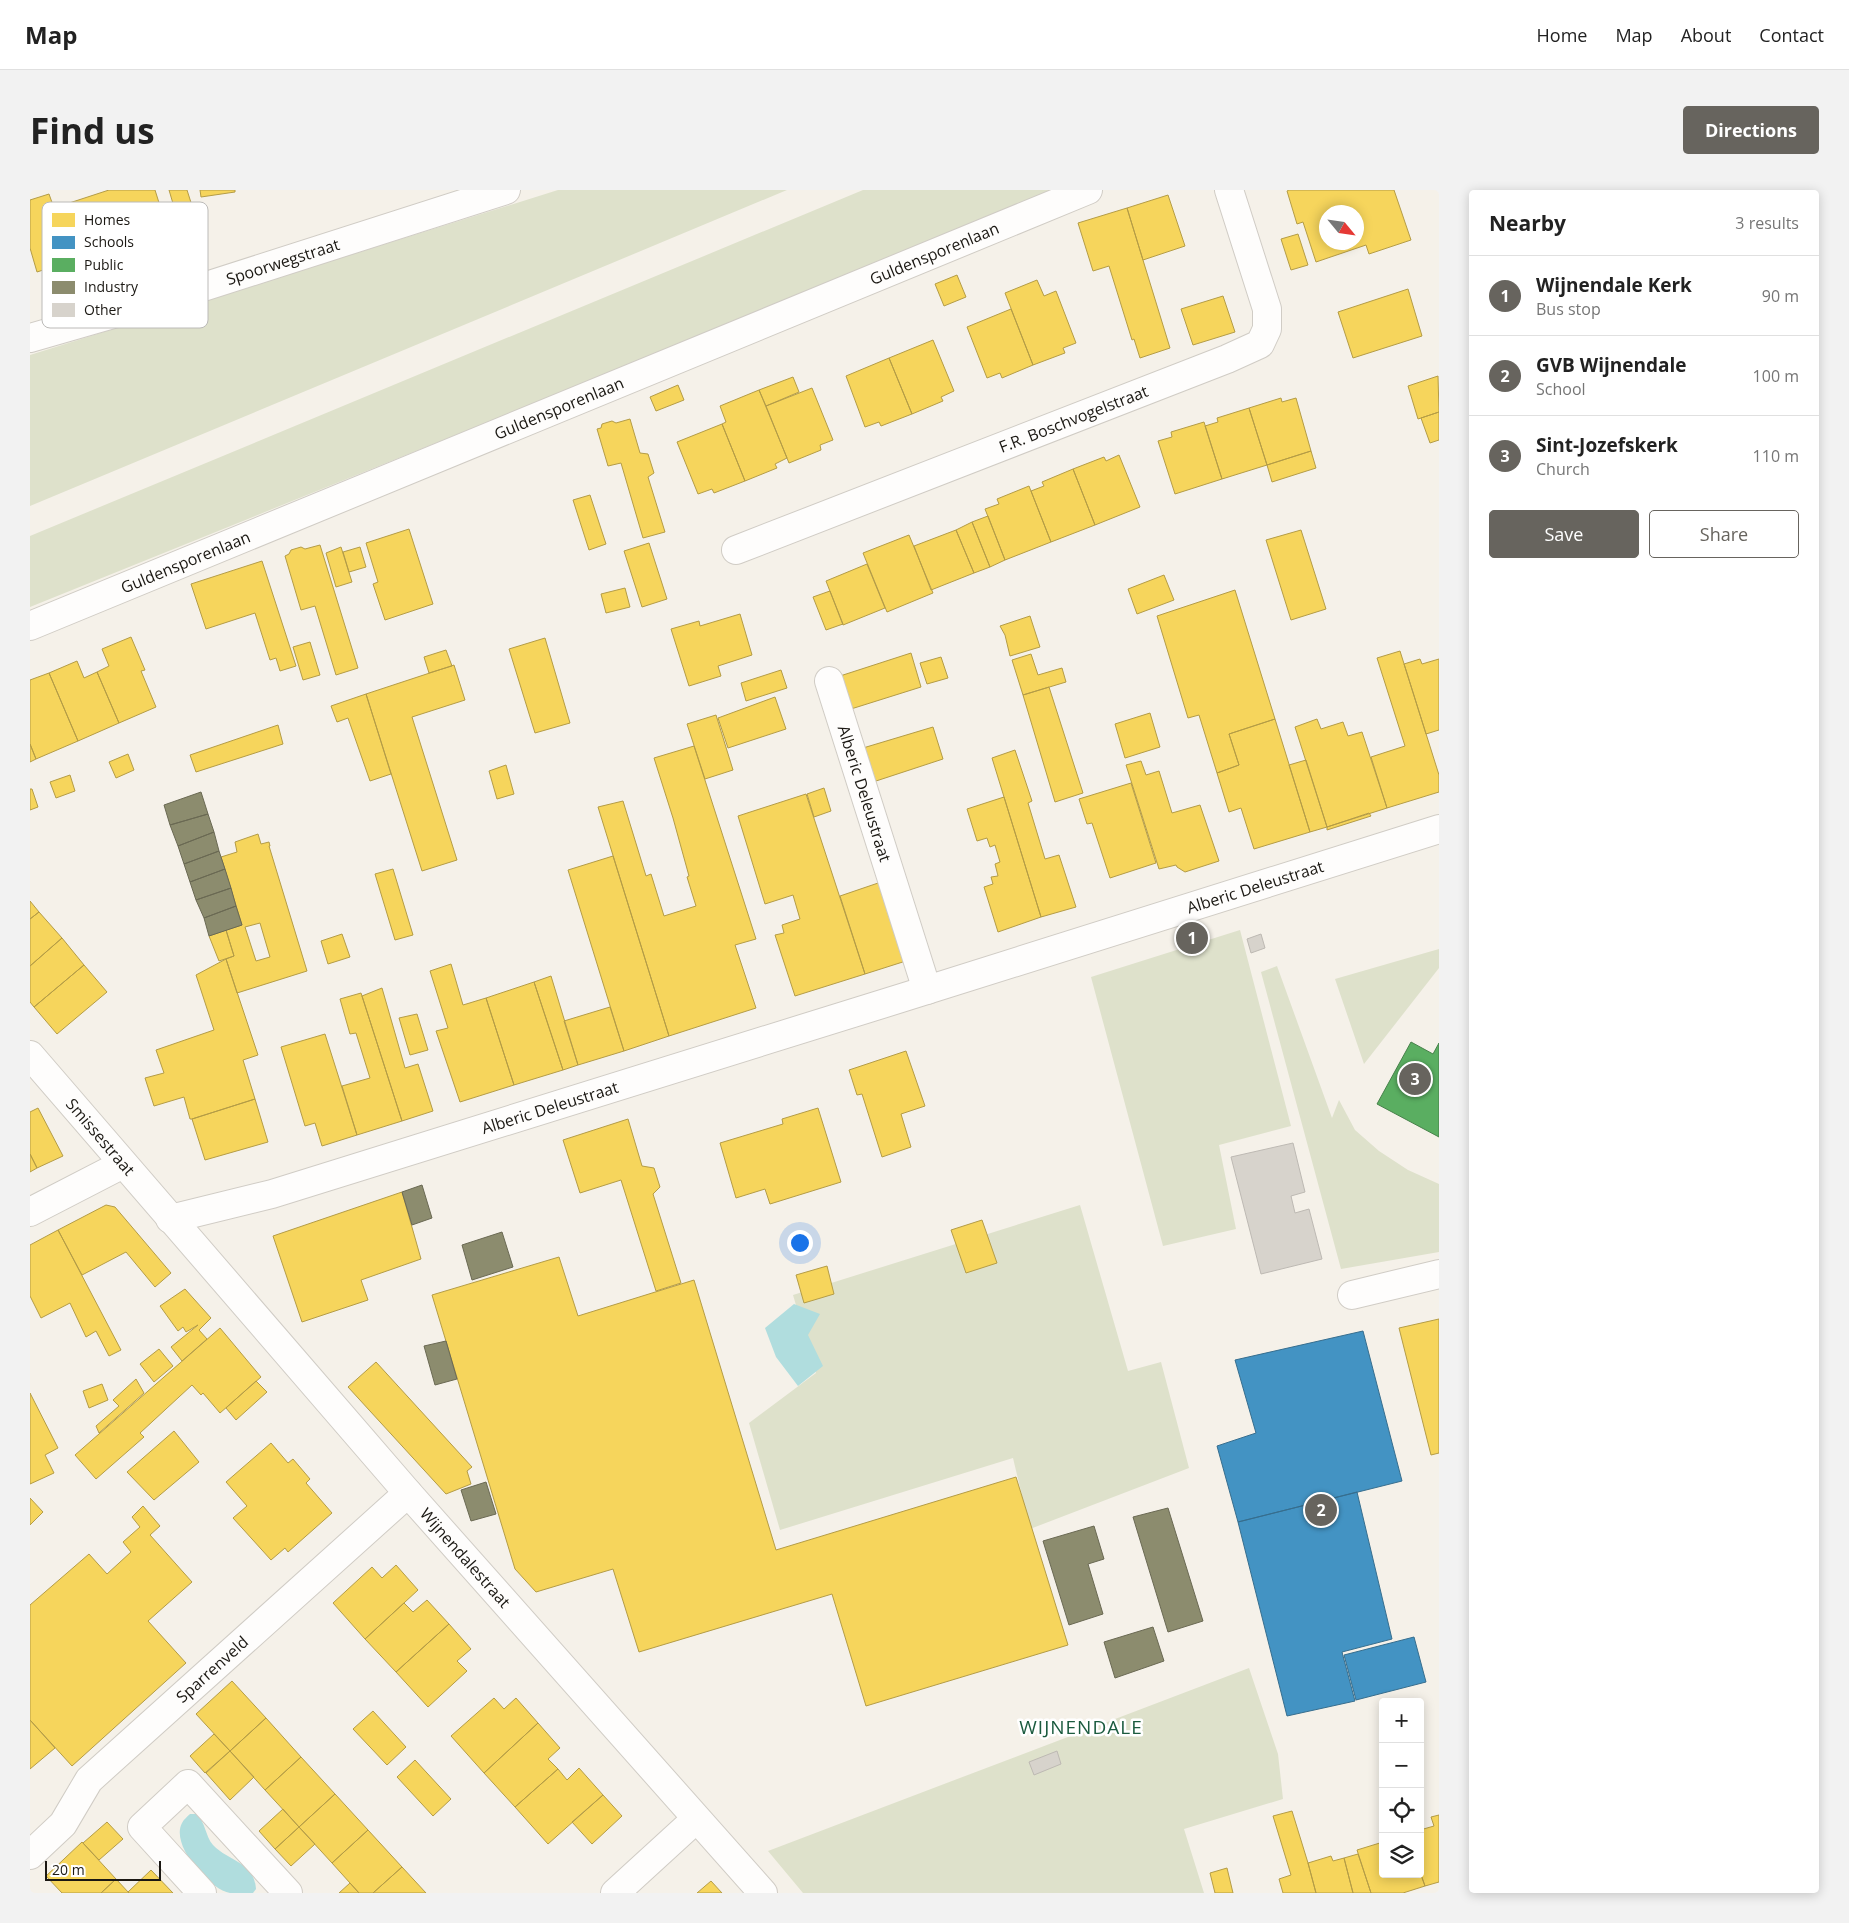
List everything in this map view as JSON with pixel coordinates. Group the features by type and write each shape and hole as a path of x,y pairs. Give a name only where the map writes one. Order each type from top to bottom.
{"street":[{"name":"Guldensporenlaan","path":"30,626 1088,190"},
{"name":"F.R. Boschvogelstraat","path":"736,550 1227,359 1260,344 1266,329 1267,309 1229,190"},
{"name":"Spoorwegstraat","path":"208,285 499,191"},
{"name":"Spoorwegstraat","path":"30,338 65,328"},
{"name":"Alberic Deleustraat","path":"829,681 927,990"},
{"name":"Alberic Deleustraat","path":"170,1219 272,1194 1439,829"},
{"name":"Smissestraat","path":"30,1054 170,1219"},
{"path":"30,1212 123,1164"},
{"name":"Wijnendalestraat","path":"170,1219 408,1493 763,1893"},
{"path":"1352,1295 1439,1274"},
{"name":"Sparrenveld","path":"30,1855 63,1824 89,1780 408,1493"},
{"path":"202,1893 142,1826 188,1784 288,1893"},
{"path":"615,1893 696,1819"}],"green space":[{"path":"558,190 787,190 30,506 30,355 116,328 208,328 208,299"},
{"path":"863,190 1052,190 824,286 30,607 30,536"},
{"path":"1240,930 1291,1126 1219,1145 1236,1229 1163,1246 1091,977"},
{"path":"1439,949 1439,968 1364,1064 1335,979"},
{"path":"1277,966 1332,1118 1339,1100 1355,1130 1379,1151 1408,1170 1439,1184 1439,1252 1341,1269 1261,972"},
{"path":"1080,1205 1128,1371 1161,1362 1189,1468 1030,1529 1013,1458 780,1530 749,1423 816,1373 793,1295"},
{"path":"1249,1668 1278,1754 1283,1799 1184,1829 1204,1893 803,1893 768,1851"}],"water":[{"path":"794,1304 820,1314 808,1335 823,1366 798,1386 776,1357 765,1328"},
{"path":"190,1814 196,1814 199,1817 208,1837 219,1851 246,1867 251,1873 256,1889 253,1893 230,1893 221,1890 202,1875 194,1865 181,1843 180,1832 183,1822"}],"building: Homes":[{"path":"109,190 155,190 159,202 72,202"},
{"path":"169,190 187,190 191,202 173,202"},
{"path":"200,190 235,190 235,192 201,197"},
{"path":"1289,190 1394,190 1411,240 1369,254 1366,245 1364,246 1364,205 1319,205 1319,250 1351,250 1316,262 1303,222 1297,224 1287,191"},
{"path":"49,194 52,202 42,202 42,270 37,272 30,248 30,200"},
{"path":"1168,195 1185,246 1143,260 1127,208"},
{"path":"1127,208 1170,348 1140,358 1134,339 1132,340 1109,266 1093,271 1078,223"},
{"path":"1298,234 1308,265 1291,270 1281,239"},
{"path":"957,275 966,297 944,306 935,284"},
{"path":"1037,280 1044,296 1056,291 1076,343 1063,348 1065,353 1033,365 1005,293"},
{"path":"1408,289 1422,336 1353,358 1338,312"},
{"path":"1223,296 1235,332 1193,345 1181,309"},
{"path":"1011,309 1033,365 1002,378 1000,373 987,378 967,327"},
{"path":"933,340 954,391 941,397 943,401 912,414 889,358"},
{"path":"889,358 912,414 881,426 879,422 865,427 846,376"},
{"path":"1438,376 1439,412 1418,419 1408,386"},
{"path":"793,377 799,392 766,406 759,390"},
{"path":"678,385 684,400 656,411 650,397"},
{"path":"812,388 833,440 820,445 821,450 789,463 766,406"},
{"path":"759,390 787,458 775,464 777,468 745,481 722,424 726,422 720,406"},
{"path":"1281,398 1282,402 1296,398 1311,451 1267,465 1249,408"},
{"path":"1249,408 1267,465 1222,479 1205,426 1218,422 1217,418"},
{"path":"1439,412 1439,440 1430,443 1421,418"},
{"path":"630,419 640,453 648,454 654,473 648,477 665,532 643,538 621,463 608,466 597,429 601,428 602,424"},
{"path":"1204,422 1222,479 1175,494 1158,441 1172,437 1171,432"},
{"path":"722,424 745,481 714,493 712,489 698,494 677,442"},
{"path":"1311,451 1316,468 1272,482 1267,465"},
{"path":"1119,455 1140,507 1095,525 1073,469 1104,457 1106,461"},
{"path":"1073,469 1095,525 1051,542 1031,491 1044,486 1042,482"},
{"path":"1029,486 1051,542 1005,560 985,509 999,504 997,499"},
{"path":"590,495 606,544 589,550 573,500"},
{"path":"988,516 1005,560 990,567 972,522"},
{"path":"972,522 990,567 974,573 956,530"},
{"path":"409,529 433,604 385,620 373,584 378,582 366,543"},
{"path":"956,530 974,573 931,590 914,546"},
{"path":"1301,530 1326,609 1291,620 1266,540"},
{"path":"909,535 933,593 887,612 863,553"},
{"path":"649,543 667,599 642,607 624,551"},
{"path":"320,545 358,668 336,675 315,606 301,610 285,556 291,550"},
{"path":"341,547 352,582 336,587 326,553"},
{"path":"360,547 366,567 349,572 343,552"},
{"path":"262,561 296,666 280,671 276,658 270,660 255,613 206,629 191,584"},
{"path":"867,564 885,608 843,625 826,581"},
{"path":"1164,575 1174,600 1137,614 1128,589"},
{"path":"625,588 630,607 606,613 601,594"},
{"path":"1235,590 1275,719 1229,734 1239,765 1217,773 1199,715 1188,718 1157,616"},
{"path":"830,591 843,624 826,630 813,597"},
{"path":"740,614 752,655 718,666 721,676 689,686 671,629 699,621 700,626"},
{"path":"1030,616 1040,647 1010,656 1005,635 1000,626"},
{"path":"131,637 145,670 141,671 156,707 119,723 97,672 109,666 102,649"},
{"path":"545,638 570,723 535,733 509,649"},
{"path":"310,642 320,675 303,680 293,647"},
{"path":"446,650 452,666 429,673 424,657"},
{"path":"1400,651 1439,775 1439,792 1387,808 1371,757 1405,746 1377,658"},
{"path":"911,653 921,687 851,709 840,676"},
{"path":"1031,654 1038,675 1062,668 1066,682 1023,695 1012,660"},
{"path":"941,657 948,678 927,684 920,663"},
{"path":"1420,659 1422,664 1439,659 1439,730 1426,734 1404,664"},
{"path":"77,661 84,678 97,672 119,723 78,741 49,673"},
{"path":"454,665 465,700 412,717 457,860 422,871 366,694"},
{"path":"781,670 787,688 746,701 741,683"},
{"path":"49,673 78,741 36,759 30,744 30,680"},
{"path":"1049,687 1083,793 1055,802 1023,695"},
{"path":"366,694 391,774 370,781 348,718 337,722 331,706"},
{"path":"775,697 786,729 728,748 718,718"},
{"path":"1150,713 1160,747 1125,758 1115,724"},
{"path":"716,715 733,770 705,779 687,724"},
{"path":"1275,719 1310,832 1254,849 1241,808 1229,812 1217,773 1239,765 1229,734"},
{"path":"1317,719 1321,729 1343,722 1348,736 1362,732 1387,808 1327,827 1295,727"},
{"path":"278,725 283,744 196,772 190,755"},
{"path":"933,727 943,759 873,782 863,748"},
{"path":"30,744 36,759 30,762"},
{"path":"694,746 756,939 735,945 756,1008 669,1036 598,807 623,801 646,876 651,874 664,916 696,906 673,818 654,758"},
{"path":"1015,750 1032,801 1028,803 1045,859 1059,855 1076,907 1041,917 992,758"},
{"path":"128,754 134,770 116,778 109,762"},
{"path":"1306,760 1327,827 1310,832 1289,765"},
{"path":"1141,761 1146,775 1159,771 1172,813 1200,805 1219,861 1185,872 1176,865 1159,869 1126,765"},
{"path":"506,765 514,794 497,799 489,771"},
{"path":"70,775 75,791 56,798 50,782"},
{"path":"1131,783 1156,863 1110,878 1092,823 1087,824 1079,799"},
{"path":"824,788 831,811 814,817 807,794"},
{"path":"30,789 32,789 38,807 30,810"},
{"path":"806,794 865,974 795,996 775,935 784,933 782,925 800,919 793,895 765,904 738,816"},
{"path":"1004,797 1041,917 998,932 984,887 993,884 991,877 998,876 995,864 1000,862 995,845 990,847 987,838 977,841 967,809"},
{"path":"1369,813 1371,816 1327,830 1327,827"},
{"path":"258,834 261,844 269,842 307,971 237,993 226,959 234,956 226,930 242,925 221,857 237,852 235,842","holes":["260,923 270,957 256,961 245,927"]},
{"path":"613,856 669,1036 624,1051 568,870"},
{"path":"393,869 413,935 395,940 375,874"},
{"path":"884,881 909,960 865,974 840,896"},
{"path":"30,901 39,912 30,919"},
{"path":"39,912 62,938 30,966 30,919"},
{"path":"226,930 234,956 219,961 209,936"},
{"path":"342,934 350,957 328,964 321,941"},
{"path":"62,938 84,965 34,1007 30,1002 30,966"},
{"path":"226,959 258,1055 243,1060 255,1099 190,1119 184,1097 154,1106 145,1078 164,1073 156,1050 214,1030 196,975"},
{"path":"451,964 463,1005 486,998 514,1085 460,1102 436,1031 448,1028 430,971"},
{"path":"84,965 107,992 57,1034 34,1007"},
{"path":"551,976 578,1065 563,1070 534,982"},
{"path":"534,982 563,1070 514,1085 486,998"},
{"path":"382,988 405,1068 418,1064 433,1111 402,1121 362,996"},
{"path":"361,993 402,1121 357,1135 342,1086 370,1078 356,1033 350,1034 340,999"},
{"path":"610,1007 624,1051 578,1065 564,1021"},
{"path":"417,1014 428,1050 410,1055 399,1018"},
{"path":"325,1034 357,1135 322,1146 315,1123 305,1126 281,1047"},
{"path":"906,1051 925,1106 901,1114 911,1147 882,1157 862,1094 857,1095 849,1070"},
{"path":"255,1099 268,1142 205,1160 192,1119"},
{"path":"38,1108 63,1156 37,1168 30,1154 30,1112"},
{"path":"818,1108 841,1182 770,1204 765,1189 736,1198 720,1143 783,1124 782,1119"},
{"path":"628,1119 642,1166 654,1168 660,1187 653,1194 681,1283 656,1291 621,1180 580,1193 563,1140"},
{"path":"30,1154 37,1168 30,1172"},
{"path":"402,1192 421,1259 361,1280 368,1300 302,1322 273,1236"},
{"path":"106,1205 115,1207 171,1273 155,1287 126,1252 82,1275 58,1230"},
{"path":"982,1220 997,1263 966,1273 951,1230"},
{"path":"58,1230 121,1350 109,1356 96,1331 86,1337 70,1303 41,1318 30,1296 30,1245"},
{"path":"559,1257 578,1316 694,1280 776,1550 1016,1477 1068,1645 866,1706 832,1594 639,1652 613,1569 536,1592 515,1569 432,1295"},
{"path":"827,1266 834,1294 804,1303 796,1275"},
{"path":"185,1289 211,1318 199,1330 207,1339 182,1361 171,1347 198,1325 186,1332 183,1327 178,1331 160,1306"},
{"path":"1439,1319 1439,1453 1431,1455 1399,1328"},
{"path":"220,1328 261,1377 220,1413 203,1393 201,1395 192,1385 140,1433 144,1437 96,1479 75,1455"},
{"path":"159,1349 173,1366 154,1382 140,1364"},
{"path":"376,1362 472,1467 467,1471 471,1484 446,1494 348,1387"},
{"path":"136,1379 144,1393 99,1433 96,1426 119,1406 113,1400"},
{"path":"256,1381 267,1392 236,1420 226,1408"},
{"path":"102,1384 108,1400 89,1408 83,1391"},
{"path":"30,1393 58,1448 45,1455 54,1473 30,1484"},
{"path":"174,1431 199,1462 154,1500 127,1472"},
{"path":"271,1443 288,1463 293,1459 310,1479 306,1483 332,1513 288,1552 285,1548 271,1560 233,1518 247,1506 226,1482"},
{"path":"30,1498 43,1512 30,1525"},
{"path":"143,1506 160,1526 150,1535 192,1582 148,1621 186,1663 72,1766 30,1720 30,1605 89,1554 107,1574 131,1552 123,1542 140,1527 132,1517"},
{"path":"396,1565 418,1590 365,1639 333,1603 372,1567 382,1578"},
{"path":"427,1600 449,1624 396,1672 365,1639 404,1603 413,1612"},
{"path":"449,1624 471,1649 457,1661 467,1671 428,1707 396,1672"},
{"path":"232,1681 266,1718 230,1751 196,1714"},
{"path":"494,1698 504,1709 516,1698 538,1723 484,1773 451,1736"},
{"path":"373,1711 406,1747 387,1765 353,1729"},
{"path":"266,1718 301,1757 265,1790 230,1751"},
{"path":"30,1720 55,1748 30,1769"},
{"path":"538,1723 560,1748 548,1759 558,1769 515,1807 484,1773"},
{"path":"214,1734 230,1751 205,1773 190,1756"},
{"path":"230,1751 254,1777 230,1800 206,1773"},
{"path":"301,1757 335,1794 299,1827 265,1790"},
{"path":"415,1760 451,1799 433,1816 397,1777"},
{"path":"579,1768 603,1795 548,1844 515,1807 558,1769 567,1780"},
{"path":"335,1794 368,1830 332,1863 299,1827"},
{"path":"603,1795 622,1816 592,1844 572,1822"},
{"path":"283,1809 299,1827 275,1849 259,1831"},
{"path":"1292,1811 1316,1893 1283,1893 1279,1879 1291,1875 1273,1816"},
{"path":"1439,1815 1439,1882 1425,1886 1422,1878 1424,1878 1424,1829 1434,1826 1431,1817"},
{"path":"107,1822 123,1839 99,1860 83,1843"},
{"path":"299,1827 315,1844 291,1866 275,1849"},
{"path":"368,1830 402,1867 373,1893 359,1893 332,1863"},
{"path":"82,1842 116,1879 101,1893 62,1893 46,1876"},
{"path":"1379,1843 1379,1878 1422,1878 1425,1886 1403,1893 1371,1893 1357,1850"},
{"path":"1358,1854 1371,1893 1353,1893 1344,1858"},
{"path":"1331,1856 1333,1861 1344,1858 1353,1893 1316,1893 1308,1863"},
{"path":"402,1867 426,1893 373,1893"},
{"path":"1227,1868 1233,1893 1215,1893 1210,1873"},
{"path":"151,1870 173,1893 128,1892"},
{"path":"116,1879 129,1893 101,1893"},
{"path":"711,1881 722,1893 697,1893"},
{"path":"350,1883 359,1893 339,1893"}],"building: Schools":[{"path":"1363,1331 1402,1481 1238,1522 1217,1446 1256,1433 1235,1360"},
{"path":"1357,1492 1392,1639 1342,1652 1355,1701 1287,1716 1238,1522"},
{"path":"1414,1637 1426,1682 1356,1700 1344,1655"}],"building: Public":[{"path":"1411,1042 1433,1054 1439,1043 1439,1137 1377,1104"}],"building: Industry":[{"path":"201,792 208,814 170,825 164,805"},
{"path":"208,814 214,832 178,846 170,825"},
{"path":"214,832 219,851 184,864 178,846"},
{"path":"219,851 225,869 190,882 184,864"},
{"path":"225,869 231,888 196,900 190,882"},
{"path":"231,888 236,906 204,918 196,900"},
{"path":"236,906 242,925 209,936 204,918"},
{"path":"422,1185 432,1218 412,1225 402,1192"},
{"path":"502,1232 513,1267 472,1280 462,1245"},
{"path":"446,1341 457,1379 435,1385 424,1346"},
{"path":"486,1482 496,1514 471,1521 461,1490"},
{"path":"1168,1508 1203,1621 1168,1632 1133,1517"},
{"path":"1094,1526 1104,1559 1088,1564 1103,1614 1069,1625 1043,1541"},
{"path":"1153,1627 1164,1661 1115,1678 1104,1642"}],"building: Other":[{"path":"1261,934 1265,948 1251,953 1247,939"},
{"path":"1293,1143 1305,1192 1291,1196 1295,1213 1309,1209 1322,1259 1261,1274 1231,1157"},
{"path":"1057,1751 1061,1764 1034,1775 1029,1762"}],"place":[{"name":"Wijnendale Kerk","path":"1192,938"},
{"name":"Sint-Jozefskerk","path":"1415,1079"},
{"name":"GVB Wijnendale","path":"1321,1510"}],"district":[{"name":"WIJNENDALE","path":"1081,1727"}]}
